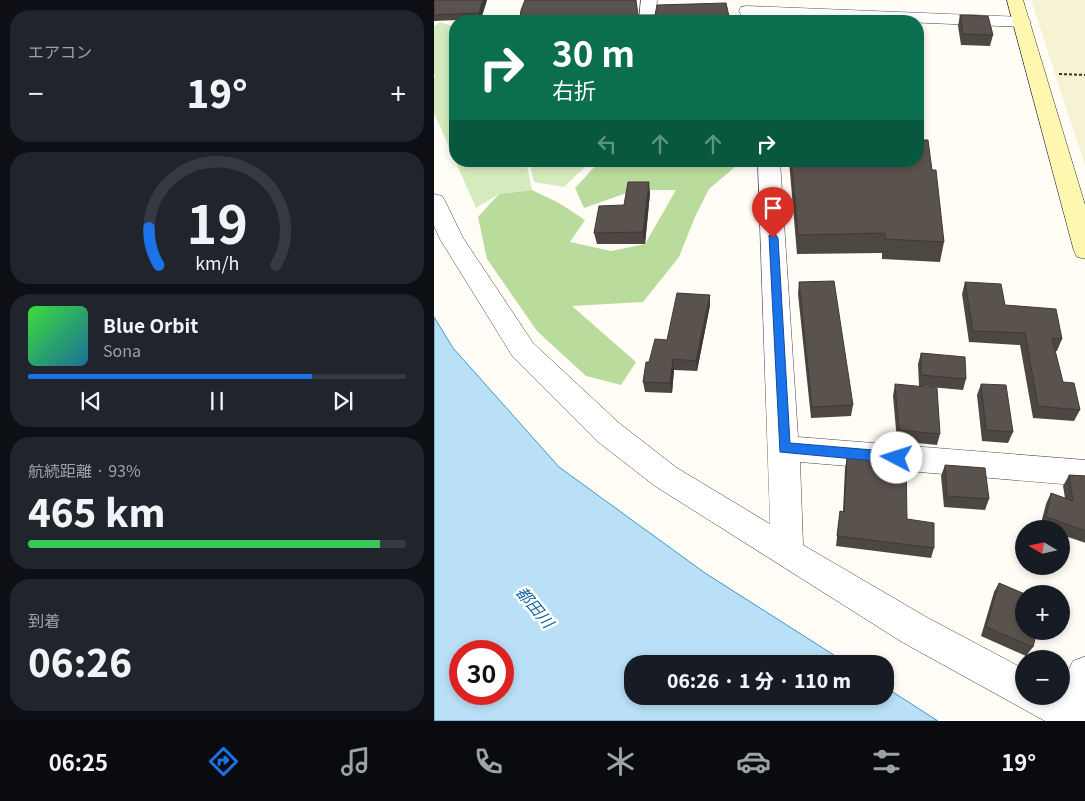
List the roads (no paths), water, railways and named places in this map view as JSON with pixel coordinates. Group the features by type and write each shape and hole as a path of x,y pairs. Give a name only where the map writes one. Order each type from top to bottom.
{"street":[{"path":"648,15 649,0"},
{"path":"1016,0 1085,251"},
{"path":"747,11 847,15"},
{"path":"924,18 1022,22"},
{"path":"769,167 784,448 787,553"},
{"path":"434,201 452,239 523,350 615,438 666,477 787,553 915,630 1015,684"},
{"path":"784,448 1085,473"},
{"path":"1062,710 1085,674"}],"water":[{"name":"都田川","path":"434,317 453,348 559,467 705,573 834,655 624,655 624,705 894,705 894,693 938,721 434,721"}]}
